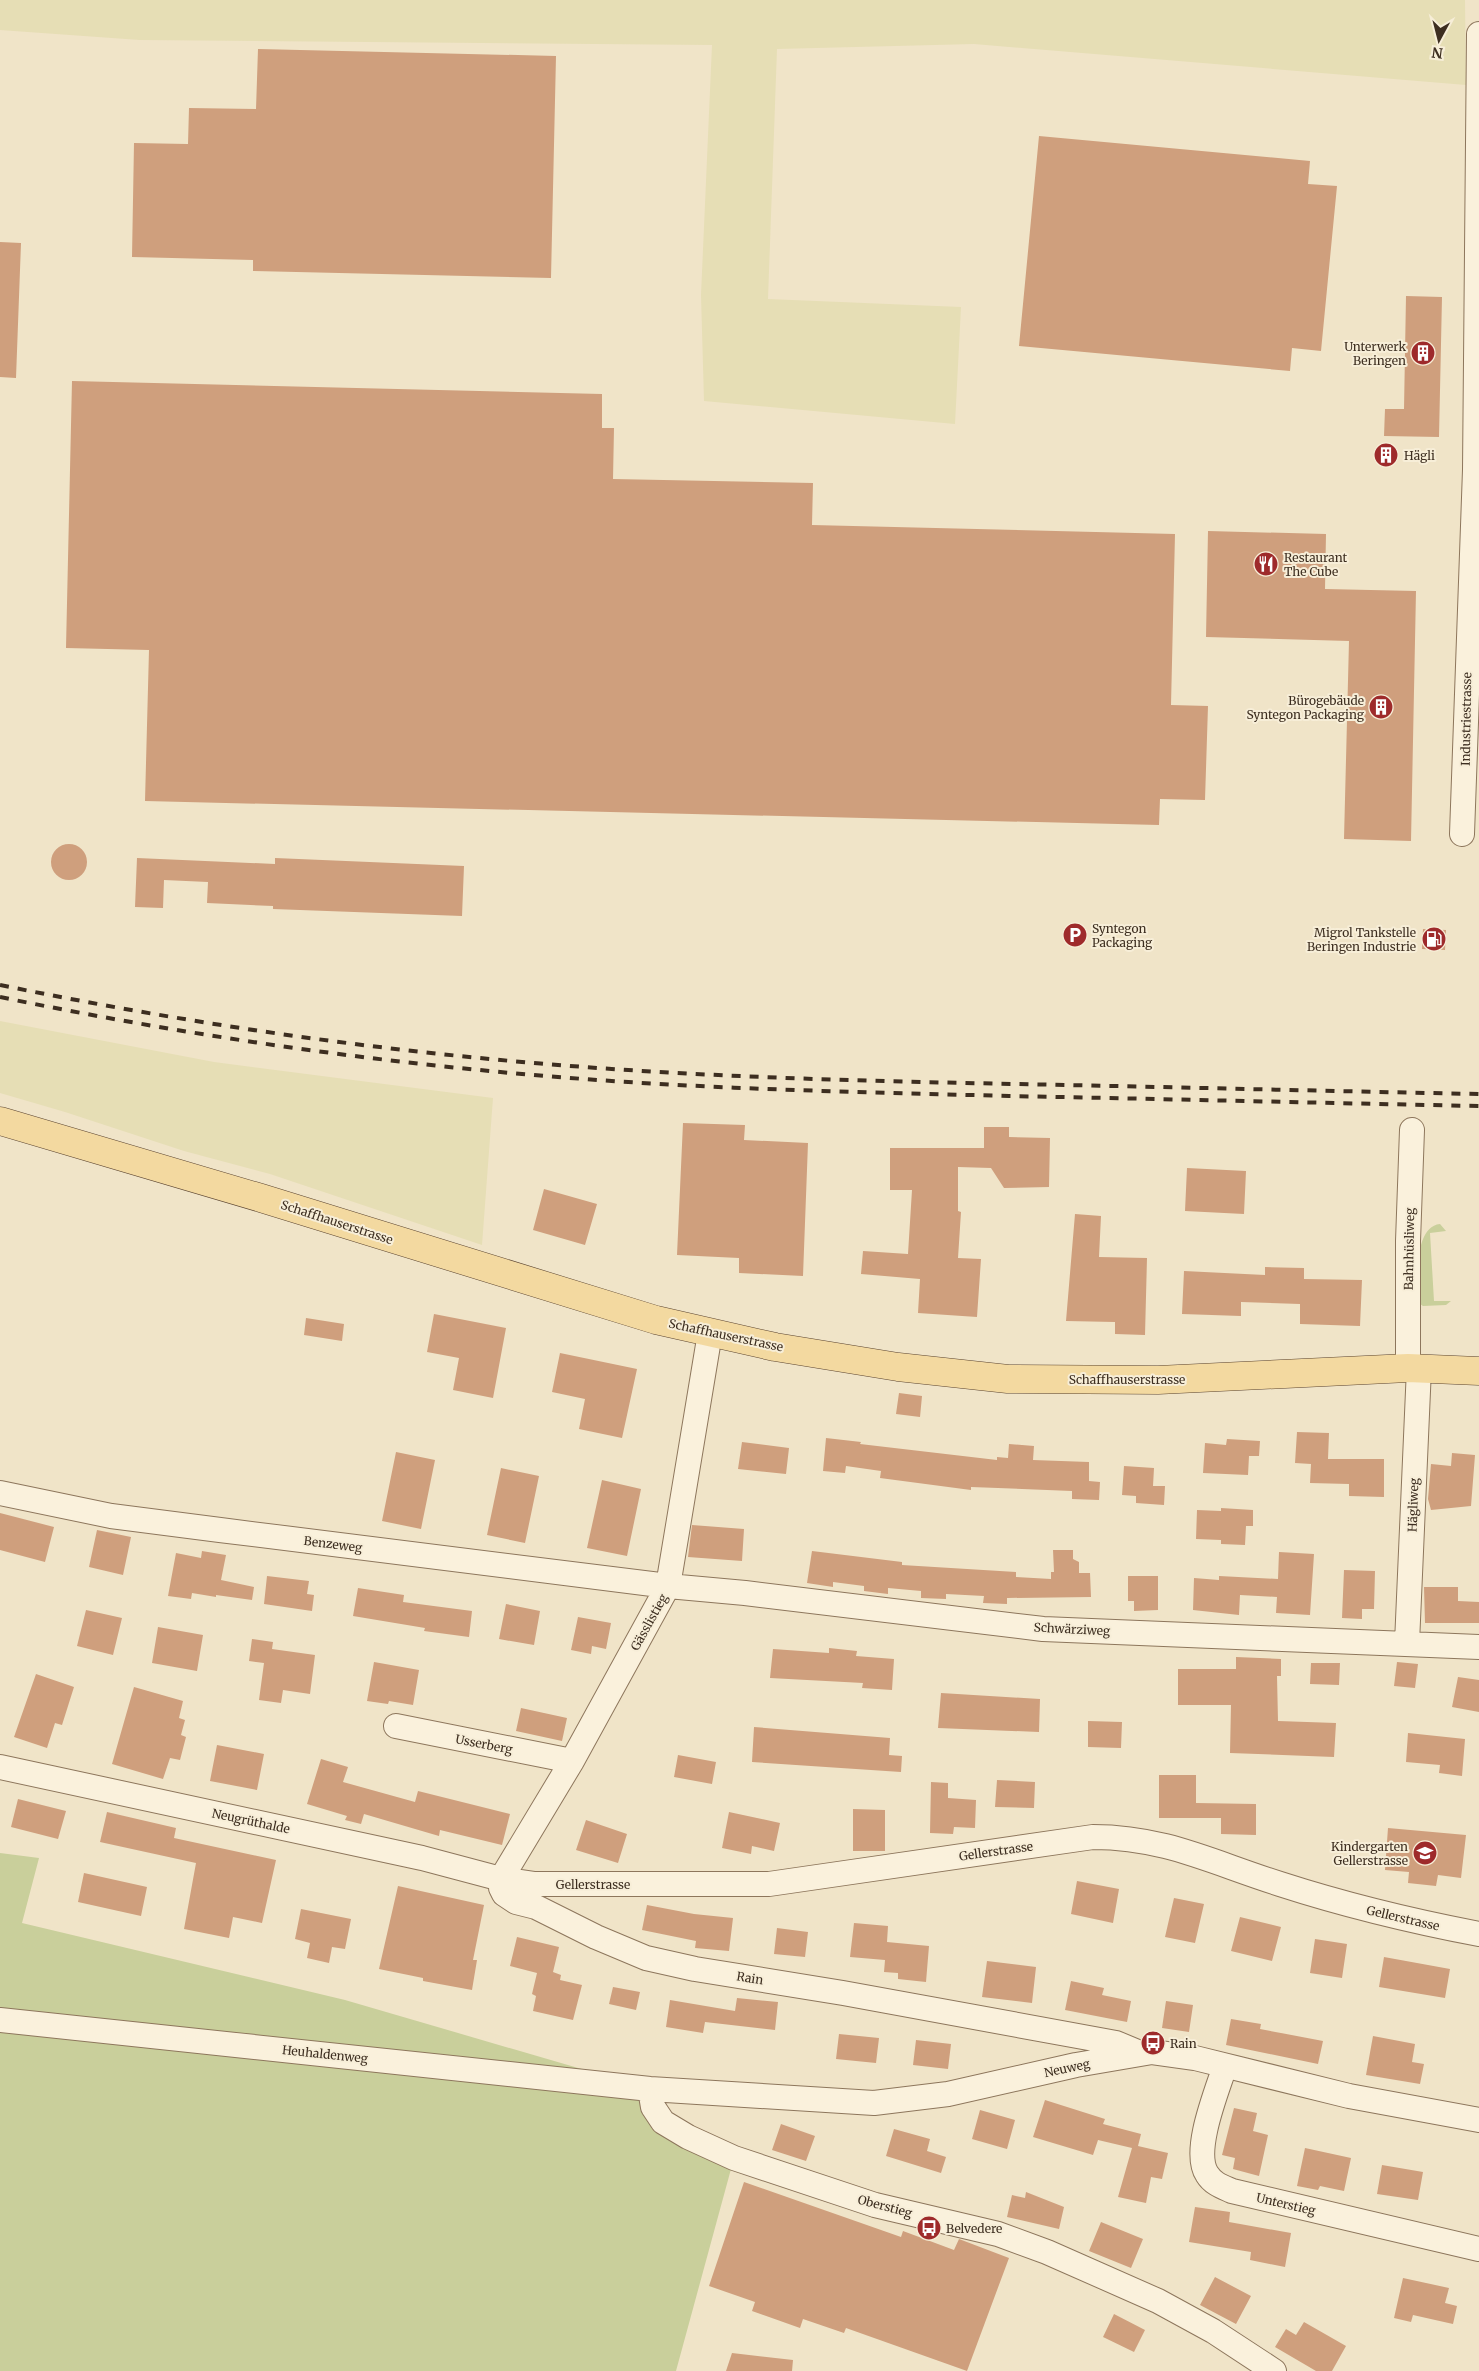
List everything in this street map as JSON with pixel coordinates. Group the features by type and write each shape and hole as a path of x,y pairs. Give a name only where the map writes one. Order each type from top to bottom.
{"main road":[{"name":"Schaffhauserstrasse","path":"0,1121 260,1198 656,1320 775,1347 898,1367 1008,1379 1158,1380 1414,1368 1479,1371"}],"street":[{"name":"Industriestrasse","path":"1462,834 1477,470 1479,34"},
{"name":"Bahnhüsliweg","path":"1412,1130 1408,1241 1414,1368"},
{"name":"Gässlistieg","path":"501,1879 572,1761 668,1586 710,1333"},
{"name":"Hägliweg","path":"1408,1643 1414,1368"},
{"name":"Benzeweg","path":"0,1493 111,1516 668,1586"},
{"name":"Schwärziweg","path":"668,1586 745,1593 1043,1629 1479,1647"},
{"name":"Usserberg","path":"396,1726 572,1761"},
{"name":"Neugrüthalde","path":"0,1767 422,1858 501,1879"},
{"name":"Gellerstrasse","path":"501,1879 576,1885 769,1884 1093,1837 1122,1837 1172,1846 1278,1884 1336,1901 1416,1922 1479,1934"},
{"name":"Rain","path":"501,1879 504,1894 516,1902 536,1907 596,1937 646,1958 695,1969 843,1993 1116,2043 1140,2053"},
{"name":"Heuhaldenweg","path":"0,2020 650,2089"},
{"path":"1075,2036 1079,2051 1076,2066"},
{"name":"Neuweg","path":"650,2089 874,2103 948,2094 1076,2066 1152,2052 1225,2066 1349,2096 1479,2120"},
{"name":"Unterstieg","path":"1225,2066 1208,2122 1202,2160 1207,2174 1216,2184 1241,2193 1479,2249"},
{"name":"Oberstieg","path":"650,2089 653,2107 663,2122 688,2137 734,2158 875,2205 998,2234 1048,2252 1158,2301 1213,2331 1274,2371"}],"shaded area":[{"path":"0,0 1465,0 1466,85 974,44 777,49 768,299 961,307 955,424 704,401 701,295 712,45 140,40 0,30"},
{"path":"0,1021 214,1062 493,1098 482,1245 270,1174 184,1151 0,1093"}],"green space":[{"path":"1440,1224 1446,1231 1430,1233 1434,1301 1451,1301 1446,1305 1423,1306 1417,1302 1421,1245 1431,1227"},
{"path":"0,1853 39,1858 22,1923 345,2000 650,2089 653,2107 734,2158 676,2371 0,2371"}],"building":[{"path":"258,49 556,56 551,278 253,271 253,260 132,257 134,143 188,144 189,108 256,109"},
{"path":"1039,136 1310,161 1308,184 1337,186 1321,351 1292,348 1290,371 1019,346"},
{"path":"0,242 21,243 16,378 0,377"},
{"name":"Unterwerk Beringen","path":"1406,296 1442,297 1439,437 1384,436 1385,409 1404,409"},
{"path":"72,381 602,394 602,428 614,428 613,479 813,483 812,525 1175,534 1171,705 1208,706 1205,800 1160,799 1159,825 145,801 149,650 66,648"},
{"path":"1208,531 1326,534 1325,589 1416,591 1411,841 1344,839 1349,641 1206,637"},
{"path":"69,844 76,845 82,849 86,855 86,869 82,875 76,879 69,880 62,879 56,875 52,869 51,862 52,855 56,849 62,845"},
{"path":"137,858 275,864 275,858 464,866 462,916 273,909 273,906 207,903 208,882 164,880 163,908 135,907"},
{"path":"1423,929 1446,930 1445,950 1422,949"},
{"path":"683,1123 745,1125 744,1140 808,1143 803,1276 739,1273 739,1258 677,1255"},
{"path":"984,1127 1009,1127 1009,1137 1050,1138 1049,1187 1004,1188 991,1168 958,1167 958,1211 961,1212 958,1258 981,1259 977,1317 918,1313 920,1279 861,1274 863,1251 908,1254 912,1190 890,1190 890,1148 984,1148"},
{"path":"1187,1168 1246,1171 1244,1214 1185,1211"},
{"path":"544,1189 597,1204 585,1245 533,1230"},
{"path":"1075,1214 1101,1216 1099,1257 1147,1258 1145,1335 1115,1334 1115,1322 1066,1321"},
{"path":"1265,1267 1304,1268 1304,1279 1362,1280 1360,1326 1300,1324 1300,1304 1241,1302 1241,1316 1182,1314 1184,1271 1265,1275"},
{"path":"434,1314 506,1328 493,1398 453,1390 459,1358 427,1352"},
{"path":"306,1318 344,1324 342,1341 304,1335"},
{"path":"560,1353 637,1369 622,1438 579,1429 585,1399 552,1392"},
{"path":"899,1393 922,1396 920,1417 896,1414"},
{"path":"1297,1432 1329,1433 1328,1459 1384,1459 1384,1497 1349,1496 1349,1484 1310,1483 1311,1464 1295,1463"},
{"path":"826,1438 861,1442 860,1444 997,1460 997,1457 1008,1458 1009,1444 1034,1446 1033,1460 1089,1462 1089,1481 1100,1482 1099,1500 1072,1499 1072,1491 971,1487 971,1490 880,1478 881,1471 846,1466 845,1473 823,1471"},
{"path":"1227,1439 1260,1441 1259,1456 1249,1456 1248,1475 1203,1473 1205,1443 1226,1445"},
{"path":"742,1442 789,1448 786,1474 738,1469"},
{"path":"396,1452 435,1460 421,1529 382,1521"},
{"path":"1452,1453 1475,1455 1471,1506 1431,1510 1428,1499 1431,1464 1451,1466"},
{"path":"1124,1466 1154,1468 1153,1486 1165,1486 1164,1505 1136,1503 1136,1496 1122,1495"},
{"path":"501,1468 539,1476 525,1543 487,1535"},
{"path":"602,1480 641,1489 627,1556 587,1548"},
{"path":"1221,1508 1253,1510 1253,1526 1246,1526 1245,1545 1221,1544 1221,1540 1196,1539 1197,1510 1221,1511"},
{"path":"0,1513 54,1527 45,1562 0,1550"},
{"path":"692,1525 744,1529 742,1561 688,1557"},
{"path":"97,1530 131,1537 123,1575 89,1567"},
{"path":"1053,1550 1073,1550 1073,1559 1079,1562 1079,1573 1090,1573 1091,1597 1007,1598 1007,1604 983,1603 984,1596 946,1594 946,1599 921,1598 921,1591 888,1588 888,1594 864,1591 864,1586 833,1582 833,1587 807,1583 812,1551 902,1562 902,1565 1016,1572 1016,1577 1051,1579 1051,1572 1054,1572"},
{"path":"202,1551 226,1555 221,1580 254,1587 252,1600 192,1593 191,1599 168,1596 176,1553 201,1558"},
{"path":"1279,1552 1314,1554 1310,1615 1276,1613 1277,1597 1240,1595 1239,1615 1193,1610 1194,1578 1219,1580 1219,1576 1278,1579"},
{"path":"1344,1570 1375,1571 1374,1609 1362,1609 1362,1619 1342,1618"},
{"path":"267,1576 309,1581 307,1594 314,1595 312,1611 264,1604"},
{"path":"1128,1576 1158,1576 1158,1610 1134,1611 1134,1601 1128,1601"},
{"path":"1424,1587 1458,1587 1458,1601 1479,1602 1479,1623 1425,1623"},
{"path":"358,1588 404,1595 403,1602 472,1611 469,1637 424,1631 425,1628 353,1616"},
{"path":"506,1604 540,1611 534,1645 499,1639"},
{"path":"86,1610 122,1618 113,1655 77,1646"},
{"path":"578,1617 611,1623 606,1649 592,1646 591,1654 571,1650"},
{"path":"158,1627 203,1635 197,1671 152,1663"},
{"path":"252,1639 273,1642 272,1649 315,1655 310,1694 283,1690 281,1703 259,1700 264,1663 249,1661"},
{"path":"829,1648 857,1651 856,1656 894,1659 892,1690 862,1688 863,1683 770,1678 773,1649 829,1653"},
{"path":"1236,1657 1281,1659 1281,1676 1277,1676 1278,1721 1336,1723 1334,1757 1230,1753 1231,1705 1178,1705 1178,1669 1236,1669"},
{"path":"374,1662 419,1670 413,1705 389,1701 388,1704 367,1701"},
{"path":"1397,1662 1418,1664 1415,1688 1394,1686"},
{"path":"1311,1663 1340,1663 1339,1685 1310,1684"},
{"path":"36,1674 74,1687 62,1725 55,1723 47,1748 14,1737"},
{"path":"1458,1677 1479,1680 1479,1712 1452,1707"},
{"path":"134,1687 183,1701 179,1718 185,1720 181,1735 186,1737 180,1760 170,1758 163,1779 112,1764"},
{"path":"941,1693 1040,1699 1039,1732 938,1728"},
{"path":"521,1708 567,1718 562,1741 516,1731"},
{"path":"1088,1721 1122,1722 1121,1748 1088,1747"},
{"path":"754,1727 890,1738 889,1755 902,1756 901,1772 752,1762"},
{"path":"1408,1733 1465,1739 1462,1776 1439,1773 1440,1765 1406,1762"},
{"path":"217,1745 264,1754 257,1790 210,1781"},
{"path":"678,1755 716,1762 712,1784 674,1777"},
{"path":"321,1759 348,1767 343,1782 415,1802 418,1791 510,1814 502,1845 440,1830 439,1836 364,1814 361,1824 345,1820 347,1816 307,1804"},
{"path":"1159,1775 1196,1775 1196,1803 1256,1804 1256,1835 1221,1834 1221,1818 1159,1818"},
{"path":"997,1780 1035,1782 1034,1808 995,1807"},
{"path":"931,1782 948,1783 948,1798 976,1800 975,1828 954,1827 953,1834 930,1833"},
{"path":"18,1799 66,1811 58,1839 11,1827"},
{"path":"853,1809 885,1810 885,1851 853,1851"},
{"path":"107,1812 176,1828 174,1838 276,1860 262,1923 233,1917 229,1938 184,1929 196,1863 100,1842"},
{"path":"729,1812 780,1823 774,1851 752,1846 751,1854 722,1848"},
{"path":"586,1820 627,1834 618,1863 576,1850"},
{"name":"Kindergarten Gellerstrasse","path":"1388,1828 1466,1835 1461,1878 1438,1875 1436,1886 1408,1883 1409,1872 1385,1870"},
{"path":"84,1873 147,1887 141,1916 78,1902"},
{"path":"1077,1881 1119,1889 1113,1923 1071,1914"},
{"path":"398,1886 484,1905 473,1960 477,1960 472,1990 423,1981 423,1978 379,1969"},
{"path":"1174,1898 1204,1904 1195,1943 1165,1937"},
{"path":"647,1905 694,1914 733,1918 729,1951 695,1948 696,1941 642,1930"},
{"path":"301,1909 351,1919 345,1949 332,1947 329,1963 307,1958 310,1943 295,1939"},
{"path":"1240,1917 1281,1927 1272,1961 1231,1951"},
{"path":"854,1923 888,1926 887,1942 929,1946 926,1982 898,1979 898,1973 884,1972 885,1960 850,1957"},
{"path":"777,1928 808,1932 805,1957 774,1954"},
{"path":"517,1937 559,1947 553,1972 561,1975 560,1980 582,1985 573,2020 533,2011 536,1996 532,1994 537,1973 510,1966"},
{"path":"1315,1939 1347,1944 1342,1978 1310,1973"},
{"path":"1384,1957 1450,1969 1445,1998 1379,1987"},
{"path":"987,1961 1036,1967 1032,2003 982,1997"},
{"path":"1071,1981 1104,1988 1102,1995 1131,2001 1127,2022 1065,2010"},
{"path":"613,1987 640,1992 636,2010 609,2004"},
{"path":"737,1998 778,2002 775,2030 705,2022 703,2033 666,2027 670,2000 735,2011"},
{"path":"1166,2001 1193,2005 1189,2032 1162,2028"},
{"path":"1231,2019 1261,2024 1260,2029 1323,2041 1318,2064 1226,2045"},
{"path":"839,2034 879,2038 876,2063 836,2059"},
{"path":"1373,2036 1415,2044 1412,2062 1424,2064 1420,2084 1366,2075"},
{"path":"916,2040 951,2044 948,2069 913,2065"},
{"path":"1045,2100 1105,2119 1103,2124 1141,2134 1138,2146 1168,2153 1162,2179 1151,2177 1146,2203 1118,2197 1132,2148 1098,2140 1093,2155 1033,2137"},
{"path":"1234,2108 1257,2113 1253,2131 1268,2135 1259,2176 1233,2169 1235,2158 1222,2155"},
{"path":"980,2110 1015,2120 1007,2149 972,2139"},
{"path":"781,2124 815,2136 806,2161 772,2150"},
{"path":"894,2129 930,2139 927,2151 946,2157 941,2173 886,2156"},
{"path":"1305,2148 1351,2158 1344,2191 1320,2186 1318,2190 1297,2186"},
{"path":"1382,2165 1423,2172 1418,2200 1377,2194"},
{"path":"744,2182 901,2237 903,2231 954,2250 959,2239 1009,2258 967,2371 846,2328 844,2333 803,2319 800,2328 752,2311 755,2302 709,2286"},
{"path":"1026,2192 1064,2207 1059,2229 1007,2217 1012,2195 1025,2198"},
{"path":"1195,2207 1230,2212 1229,2222 1291,2233 1285,2267 1250,2260 1251,2252 1189,2242"},
{"path":"1101,2222 1143,2239 1131,2268 1089,2251"},
{"path":"1215,2277 1251,2296 1236,2324 1200,2305"},
{"path":"1403,2278 1449,2288 1445,2303 1457,2306 1453,2324 1413,2315 1411,2322 1394,2318"},
{"path":"1114,2314 1145,2330 1134,2352 1103,2337"},
{"path":"1304,2322 1346,2346 1332,2371 1316,2371 1275,2347 1286,2329 1296,2335"},
{"path":"732,2353 793,2360 792,2371 726,2371"}],"railway":[{"path":"0,985 136,1011 272,1033 409,1051 546,1064 840,1080 1479,1094"},
{"path":"0,997 136,1023 272,1045 409,1063 546,1076 719,1087 835,1091 1479,1106"}],"place":[{"name":"Unterwerk Beringen","path":"1423,353"},
{"name":"Hägli","path":"1386,455"},
{"name":"Restaurant The Cube","path":"1266,564"},
{"name":"Bürogebäude Syntegon Packaging","path":"1381,707"},
{"name":"Syntegon Packaging","path":"1075,935"},
{"name":"Migrol Tankstelle Beringen Industrie","path":"1434,939"},
{"name":"Kindergarten Gellerstrasse","path":"1425,1853"},
{"name":"Rain","path":"1153,2043"},
{"name":"Belvedere","path":"929,2228"}]}
